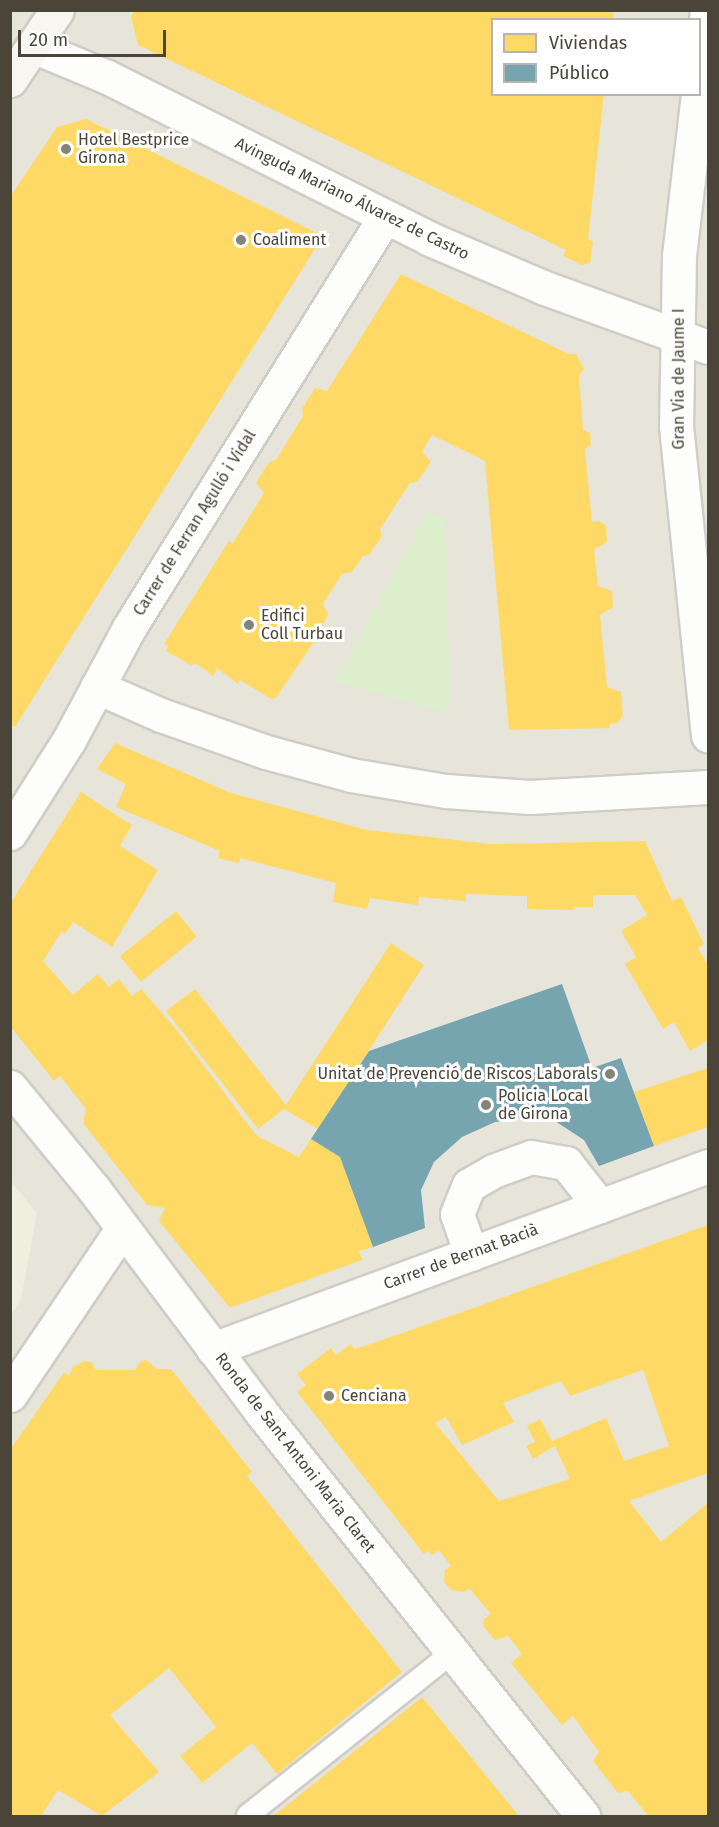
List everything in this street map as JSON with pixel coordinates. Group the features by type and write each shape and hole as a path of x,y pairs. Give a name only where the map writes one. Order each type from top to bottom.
{"main road":[{"path":"10,80 57,10"}],"street":[{"path":"701,62 707,10"},
{"name":"Avinguda Mariano Álvarez de Castro","path":"33,45 107,77 385,217 545,288 708,347"},
{"name":"Gran Via de Jaume I","path":"698,96 679,256 676,426 708,735"},
{"name":"Carrer de Ferran Agulló i Vidal","path":"10,832 97,687 129,628 385,217"},
{"path":"97,687 161,715 266,752 351,775 446,791 530,797 708,787"},
{"name":"Ronda de Sant Antoni Maria Claret","path":"10,1087 213,1349 583,1816"},
{"path":"471,1254 457,1214 469,1185 493,1171 531,1157 566,1163 600,1206"},
{"name":"Carrer de Bernat Bacià","path":"213,1349 708,1166"},
{"path":"10,1395 122,1229"}],"lane":[{"path":"247,1815 452,1652"}],"shaded area":[{"path":"11,11 708,11 708,1816 11,1816"},
{"path":"11,1181 37,1213 21,1300 11,1315"}],"green space":[{"path":"427,512 446,519 450,713 336,682"}],"building: Viviendas":[{"path":"135,10 614,10 613,18 491,18 491,96 604,96 588,239 593,242 590,263 582,265 563,256 566,250 138,45 131,17"},
{"path":"86,119 323,236 15,727 10,724 10,197 57,127"},
{"path":"401,274 569,354 576,354 584,369 579,376 583,430 590,433 591,445 585,449 592,522 599,521 606,526 607,542 594,550 598,586 612,591 613,607 600,615 607,687 621,692 623,716 617,723 610,724 610,728 509,730 485,461 432,435 422,452 431,462 417,482 410,483 380,529 382,536 369,555 363,556 352,572 342,574 323,604 328,614 317,637 276,698 271,699 240,680 238,684 217,668 213,676 197,664 191,665 166,651 168,646 164,644 229,541 233,543 264,493 256,483 269,462 276,460 303,416 302,409 315,388 327,391"},
{"path":"115,743 231,793 367,830 491,844 645,841 672,901 681,897 704,944 698,948 708,965 708,1040 690,1051 674,1022 663,1029 625,964 636,957 621,931 647,915 635,895 593,895 593,907 574,907 573,910 527,909 527,896 466,894 466,901 419,897 418,905 370,898 367,909 333,902 336,883 240,858 239,863 218,858 220,851 116,807 126,784 97,769"},
{"path":"81,792 132,825 120,846 158,870 112,947 73,922 65,934 62,931 43,961 73,995 98,974 109,987 119,979 132,996 141,989 176,1029 257,1136 299,1157 311,1139 340,1157 373,1247 359,1251 362,1260 230,1308 159,1221 165,1208 147,1205 83,1123 86,1109 60,1076 54,1081 10,1026 10,904"},
{"path":"176,911 197,937 141,982 120,956"},
{"path":"391,943 424,965 318,1129 284,1109 258,1129 166,1011 195,989 286,1105"},
{"path":"708,1068 708,1127 654,1146 634,1092"},
{"path":"708,1225 708,1473 629,1501 661,1542 708,1503 708,1816 648,1816 628,1791 618,1793 593,1761 599,1752 573,1716 562,1725 511,1663 522,1654 508,1636 495,1640 483,1626 484,1619 491,1614 469,1588 464,1592 451,1590 444,1582 445,1570 451,1566 439,1550 432,1555 428,1551 424,1554 297,1392 306,1385 297,1374 331,1348 336,1355 351,1344 354,1349","holes":["643,1370 669,1446 624,1461 606,1418 552,1441 540,1419 527,1426 535,1442 526,1446 533,1459 555,1446 570,1479 499,1501 435,1423 446,1417 462,1445 514,1422 503,1403 561,1381 570,1396"]},
{"path":"146,1360 157,1369 171,1369 252,1472 247,1476 402,1672 277,1774 252,1743 202,1783 180,1756 216,1727 169,1668 110,1715 159,1772 102,1816 58,1790 41,1816 10,1816 10,1450 64,1372 69,1376 73,1367 84,1361 91,1362 96,1370 135,1370 140,1362"},
{"path":"422,1697 519,1816 273,1816 326,1774"}],"building: Público":[{"name":"Policia Local de Girona","path":"562,984 592,1068 621,1058 654,1146 599,1166 584,1140 555,1121 524,1118 495,1122 462,1137 434,1162 421,1190 425,1228 373,1247 340,1157 311,1139 369,1051"}],"place":[{"name":"Hotel Bestprice Girona","path":"66,149"},
{"name":"Coaliment","path":"241,240"},
{"name":"Edifici Coll Turbau","path":"249,625"},
{"name":"Unitat de Prevenció de Riscos Laborals","path":"610,1074"},
{"name":"Policia Local de Girona","path":"486,1105"},
{"name":"Cenciana","path":"329,1396"}]}
